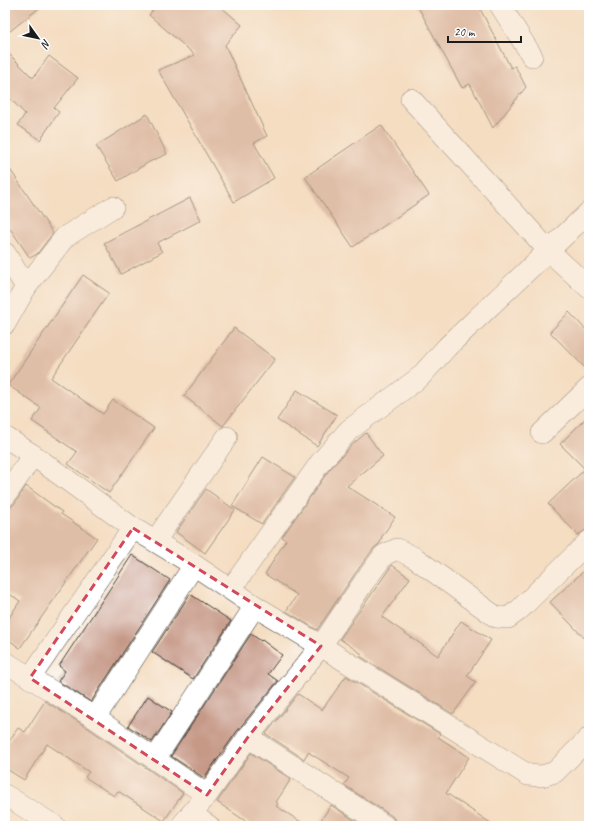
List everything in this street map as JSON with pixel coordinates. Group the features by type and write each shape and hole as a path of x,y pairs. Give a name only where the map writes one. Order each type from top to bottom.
{"street":[{"path":"500,5 532,56"},
{"path":"411,99 549,251 589,288"},
{"path":"5,324 26,288 65,237 113,207"},
{"path":"231,589 320,463 344,436 420,378 447,347 589,212"},
{"path":"5,253 26,288"},
{"path":"542,433 589,388"},
{"path":"5,437 33,454 133,528 194,565 255,606 528,775 542,776 555,772 589,738"},
{"path":"155,541 227,437"},
{"path":"5,496 33,454"},
{"path":"30,678 133,528"},
{"path":"209,826 186,820 207,795 248,737 321,646 384,555 397,549 415,558 496,617 508,618 519,610 589,541"},
{"path":"95,718 194,565"},
{"path":"155,758 255,606"},
{"path":"5,662 95,718 207,795"},
{"path":"248,737 385,826"},
{"path":"5,795 55,826"}],"highlighted area":[{"path":"133,528 321,646 248,737 207,795 30,678"}],"building":[{"path":"5,5 43,5 5,35"},
{"path":"157,5 219,5 242,25 225,45 267,136 254,143 274,178 234,202 158,70 195,55 149,15"},
{"path":"417,5 478,5 511,68 515,66 526,87 493,128 470,84 462,88"},
{"path":"5,50 33,78 49,56 78,78 54,108 59,112 40,140 18,125 25,114 5,93"},
{"path":"147,114 167,154 149,162 118,181 96,146"},
{"path":"381,125 429,195 353,247 305,177"},
{"path":"5,162 53,233 37,254 30,258 5,221"},
{"path":"190,198 201,220 157,243 162,252 121,274 104,243"},
{"path":"83,275 109,293 51,378 103,414 113,400 154,428 109,493 68,464 77,452 32,421 41,408 8,385"},
{"path":"569,312 589,333 589,372 550,332"},
{"path":"234,328 275,359 223,426 184,396"},
{"path":"297,390 337,415 317,446 277,420"},
{"path":"589,415 589,529 578,535 548,504 585,469 560,444"},
{"path":"366,433 383,456 347,486 395,517 381,538 382,539 379,544 374,548 354,575 317,630 286,611 297,595 265,574 286,540 282,537 329,470 353,444"},
{"path":"263,457 295,477 262,524 232,506"},
{"path":"26,486 62,512 61,514 97,538 20,648 5,637 5,624 20,601 5,591 5,508 11,507 15,503"},
{"path":"206,489 235,510 205,553 176,532"},
{"path":"132,555 170,580 91,702 58,681 65,671 59,666"},
{"path":"392,565 410,578 382,617 438,656 461,621 491,640 467,676 476,682 453,714 360,656 362,654 340,639"},
{"path":"589,566 589,643 550,602"},
{"path":"190,594 231,621 193,679 152,652"},
{"path":"251,634 261,641 262,640 282,655 268,674 278,681 238,730 204,778 171,756"},
{"path":"346,676 440,734 438,737 469,757 446,793 495,826 397,826 392,816 344,785 349,778 308,752 304,759 266,734 298,694 322,710"},
{"path":"148,696 172,712 152,742 128,726"},
{"path":"45,701 88,728 183,793 164,821 118,791 114,796 85,777 89,772 47,744 24,780 5,768 5,747 18,728 25,732"},
{"path":"251,753 291,779 276,802 278,804 276,806 307,826 253,826 217,802"},
{"path":"331,805 363,826 317,826"}]}
